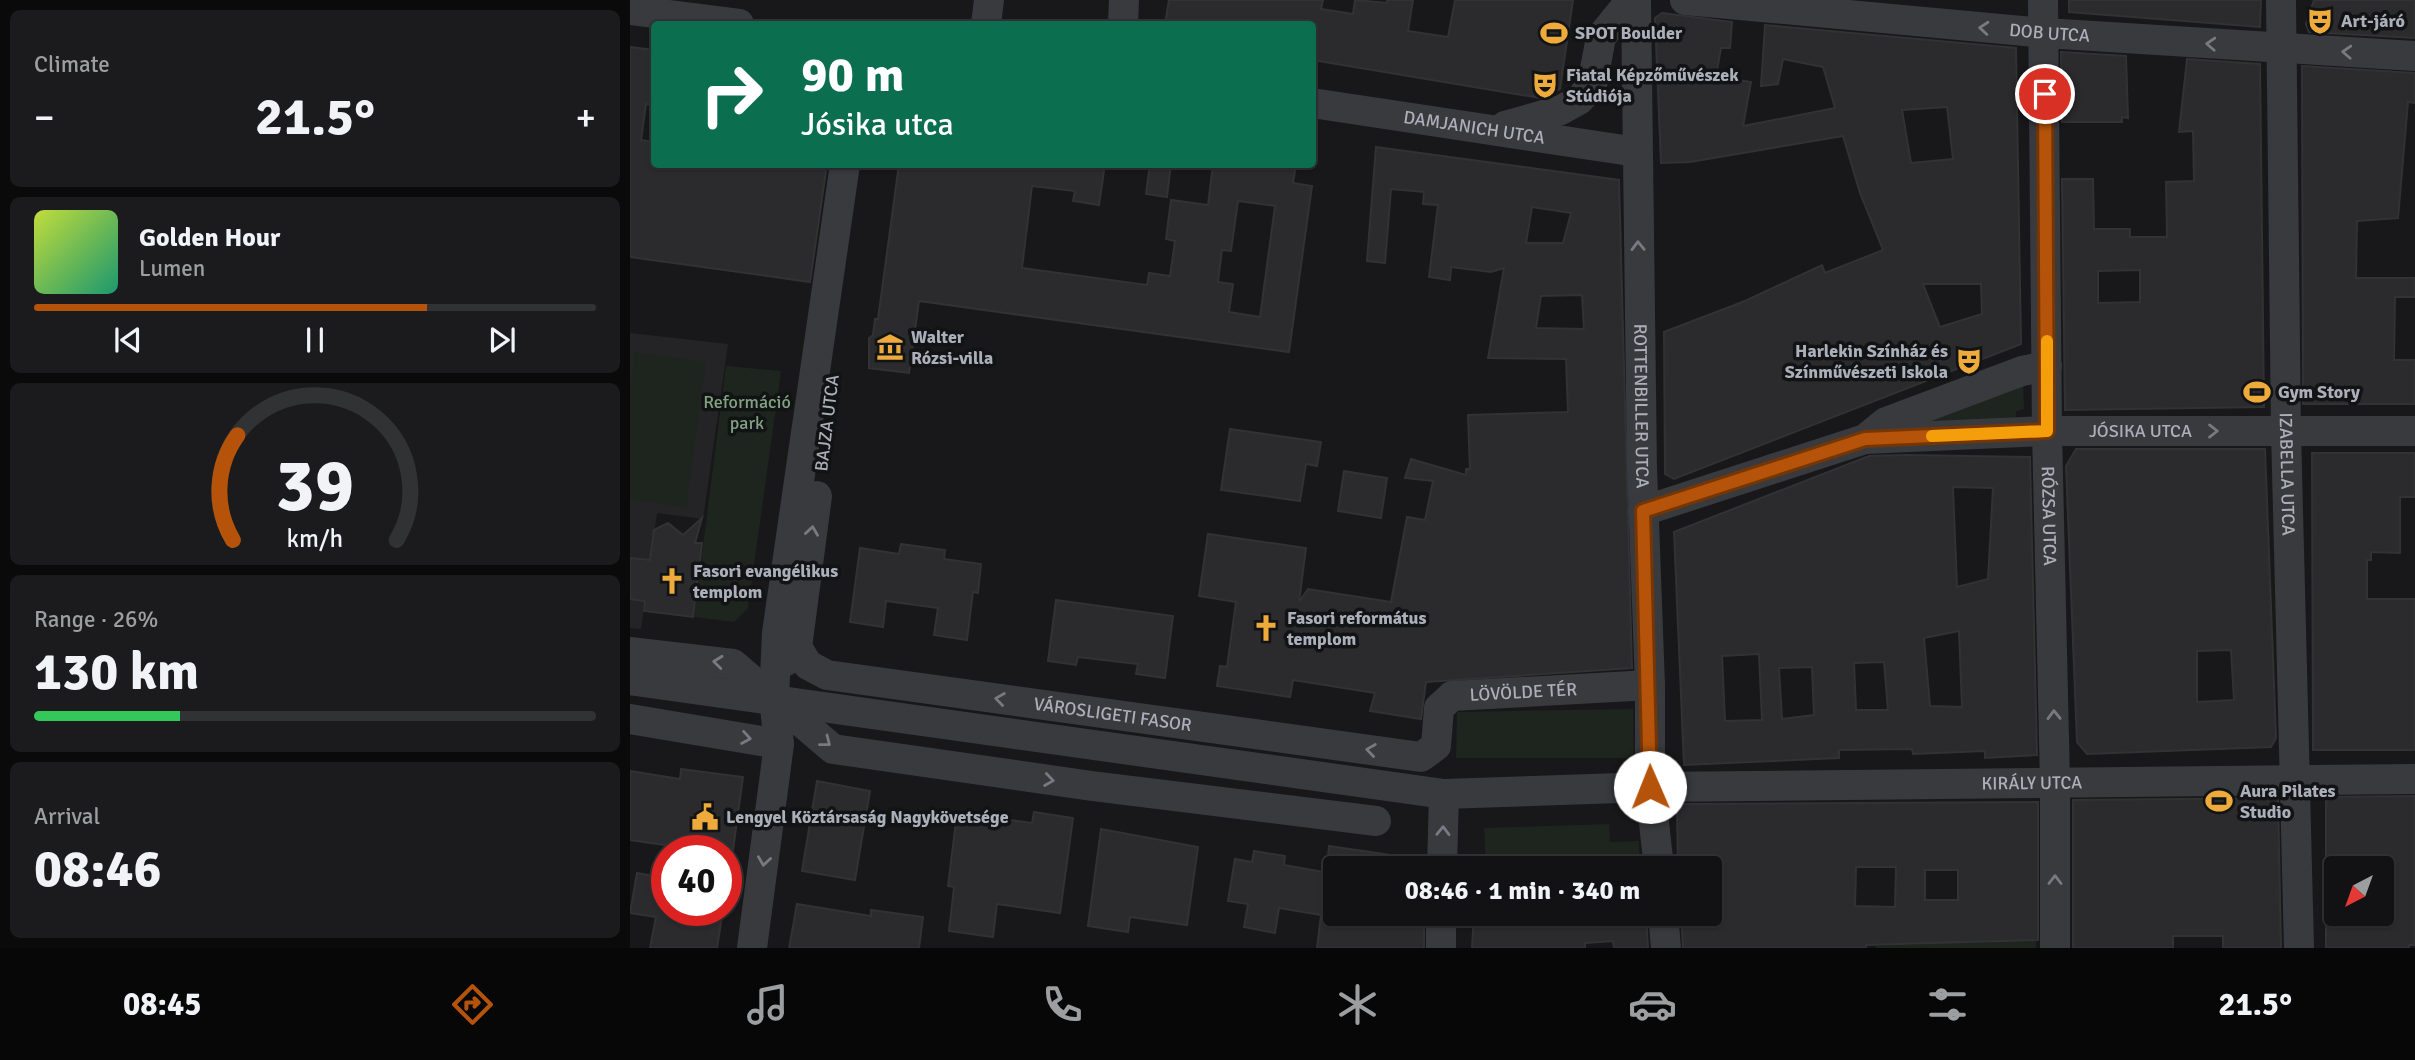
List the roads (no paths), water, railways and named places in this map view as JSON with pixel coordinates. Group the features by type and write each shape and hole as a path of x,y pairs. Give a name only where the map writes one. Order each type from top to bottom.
{"street":[{"path":"986,21 989,0"},
{"path":"1123,21 1124,0"},
{"path":"1494,129 1561,110 1579,100 1592,85 1601,37 1634,0"},
{"name":"ROTTENBILLER UTCA","path":"1634,0 1650,787 1657,856"},
{"name":"DOB UTCA","path":"1685,0 2045,33 2415,56"},
{"name":"RÓZSA UTCA","path":"2043,0 2055,948"},
{"name":"IZABELLA UTCA","path":"2282,3 2280,48 2286,431 2299,948"},
{"path":"650,8 722,21"},
{"name":"DAMJANICH UTCA","path":"1316,104 1637,152"},
{"name":"BAJZA UTCA","path":"752,948 779,744 774,687 778,622 844,168"},
{"name":"BAJZA UTCA","path":"797,647 843,301 865,168"},
{"name":"JÓSIKA UTCA","path":"1865,439 1886,422 2022,371 2047,366"},
{"name":"JÓSIKA UTCA","path":"1643,511 1865,439 2047,431 2415,431"},
{"path":"774,687 797,647"},
{"name":"VÁROSLIGETI FASOR","path":"797,647 808,665 827,675 1421,757 1436,746"},
{"path":"630,652 733,664 774,687 833,749 1092,786 1376,821"},
{"name":"VÁROSLIGETI FASOR","path":"630,680 774,687 1306,775 1444,794"},
{"name":"LÖVÖLDE TÉR","path":"1436,746 1439,708 1452,696 1650,685"},
{"path":"630,719 779,744"},
{"path":"1302,811 1306,775"},
{"name":"KIRÁLY UTCA","path":"1650,787 2415,779"},
{"path":"1442,856 1444,794 1650,787"},
{"path":"1441,926 1441,948"},
{"path":"1664,926 1666,948"}],"place":[{"name":"Art-járó","path":"2320,21"},
{"name":"SPOT Boulder","path":"1554,33"},
{"name":"Fiatal Képzőművészek Stúdiója","path":"1545,85"},
{"name":"Walter Rózsi-villa","path":"890,347"},
{"name":"Harlekin Színház és Színművészeti Iskola","path":"1969,361"},
{"name":"Gym Story","path":"2257,392"},
{"name":"Fasori evangélikus templom","path":"672,581"},
{"name":"Fasori református templom","path":"1266,628"},
{"name":"Aura Pilates Studio","path":"2219,801"},
{"name":"Lengyel Köztársaság Nagykövetsége","path":"705,817"}],"park label":[{"name":"Reformáció park","path":"747,412"}]}
